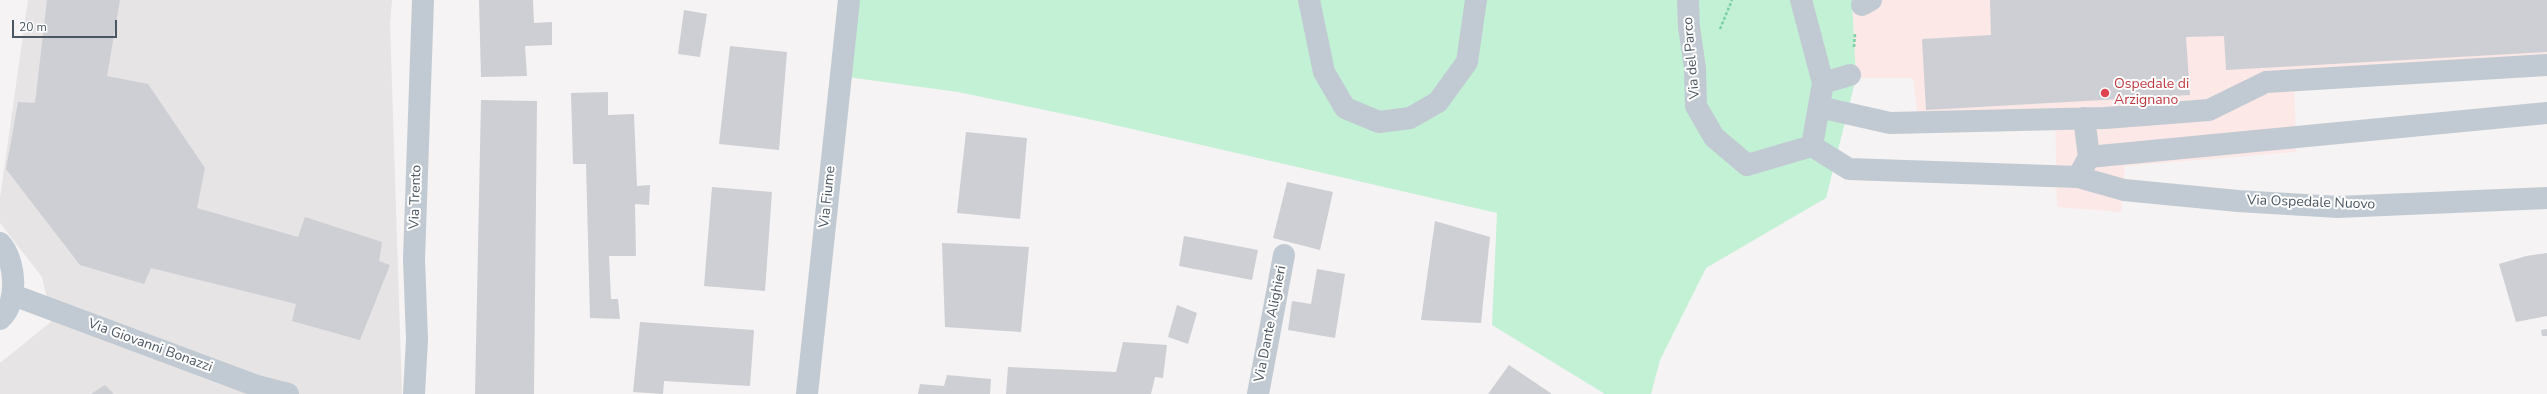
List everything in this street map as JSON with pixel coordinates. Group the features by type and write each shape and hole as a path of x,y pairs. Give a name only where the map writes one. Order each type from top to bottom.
{"street":[{"name":"Via Trento","path":"414,394 417,339 414,259 423,0"},
{"name":"Via Fiume","path":"807,394 849,0"},
{"path":"1309,0 1324,72 1345,108 1379,122 1410,118 1438,102 1467,62 1476,0"},
{"name":"Via del Parco","path":"1688,0 1689,27 1695,68 1696,106 1714,137 1747,165 1812,146"},
{"path":"1801,0 1823,83 1812,146"},
{"path":"1819,106 1890,123 2084,118 2209,110 2266,82 2547,65"},
{"path":"1823,83 1850,75"},
{"path":"2089,157 2547,113"},
{"path":"2078,177 2089,157 2084,118"},
{"name":"Via Ospedale Nuovo","path":"1812,146 1849,169 2078,177 2124,190 2338,206 2547,198"},
{"path":"0,243 12,266 12,295 5,315 0,319"},
{"name":"Via Dante Alighieri","path":"1258,394 1284,255"},
{"name":"Via Giovanni Bonazzi","path":"12,295 257,386 288,394"}],"path":[{"path":"1850,75 1866,3"}],"shaded area":[{"path":"28,0 392,0 390,24 402,394 0,394 0,363 52,321 42,277 0,223 0,198"},
{"name":"Ospedale di Arzignano","path":"1854,0 2547,0 2547,58 2294,71 2296,152 2125,166 2121,212 2057,207 2055,109 1918,119 1913,78 1856,78 1852,2"}],"green space":[{"path":"849,0 1852,0 1856,78 1826,198 1706,268 1660,360 1651,394 1605,394 1492,325 1497,213 1093,120 958,92 840,76"}],"building":[{"path":"47,0 120,0 107,76 148,84 205,168 197,208 298,237 305,217 382,242 379,261 390,265 360,340 292,321 296,304 151,268 144,284 80,265 6,169 18,102 35,103"},
{"path":"479,0 533,0 534,23 552,22 552,45 525,46 527,76 481,77"},
{"path":"1990,0 2547,0 2547,52 2226,70 2224,36 2186,37 2190,95 1926,110 1922,39 1991,35"},
{"path":"684,10 707,14 700,57 678,54"},
{"path":"730,46 787,52 779,150 719,144"},
{"path":"608,92 608,115 634,114 637,186 650,185 649,205 635,204 636,256 609,256 611,299 618,299 620,319 590,318 586,164 573,164 571,93"},
{"path":"481,100 537,101 534,394 475,394"},
{"path":"966,132 1027,138 1020,219 957,213"},
{"path":"1287,182 1333,192 1320,250 1273,238"},
{"path":"712,187 772,192 765,291 704,286"},
{"path":"1435,221 1490,237 1481,323 1421,320"},
{"path":"1184,236 1258,250 1252,280 1179,266"},
{"path":"942,243 1029,247 1021,332 945,327"},
{"path":"2547,253 2547,316 2516,322 2499,264 2526,256"},
{"path":"1317,269 1345,274 1335,338 1288,330 1292,301 1311,304"},
{"path":"1177,305 1197,313 1188,344 1168,337"},
{"path":"640,322 754,330 750,386 664,381 663,394 633,392"},
{"path":"2547,329 2547,336 2542,336 2541,330"},
{"path":"1123,342 1167,345 1163,378 1155,377 1151,394 1006,394 1008,367 1116,372"},
{"path":"1509,365 1552,394 1488,394"},
{"path":"947,375 991,379 990,394 918,394 920,384 944,386"},
{"path":"105,385 114,394 91,394"}],"place":[{"name":"Ospedale di Arzignano","path":"2105,93"}]}
